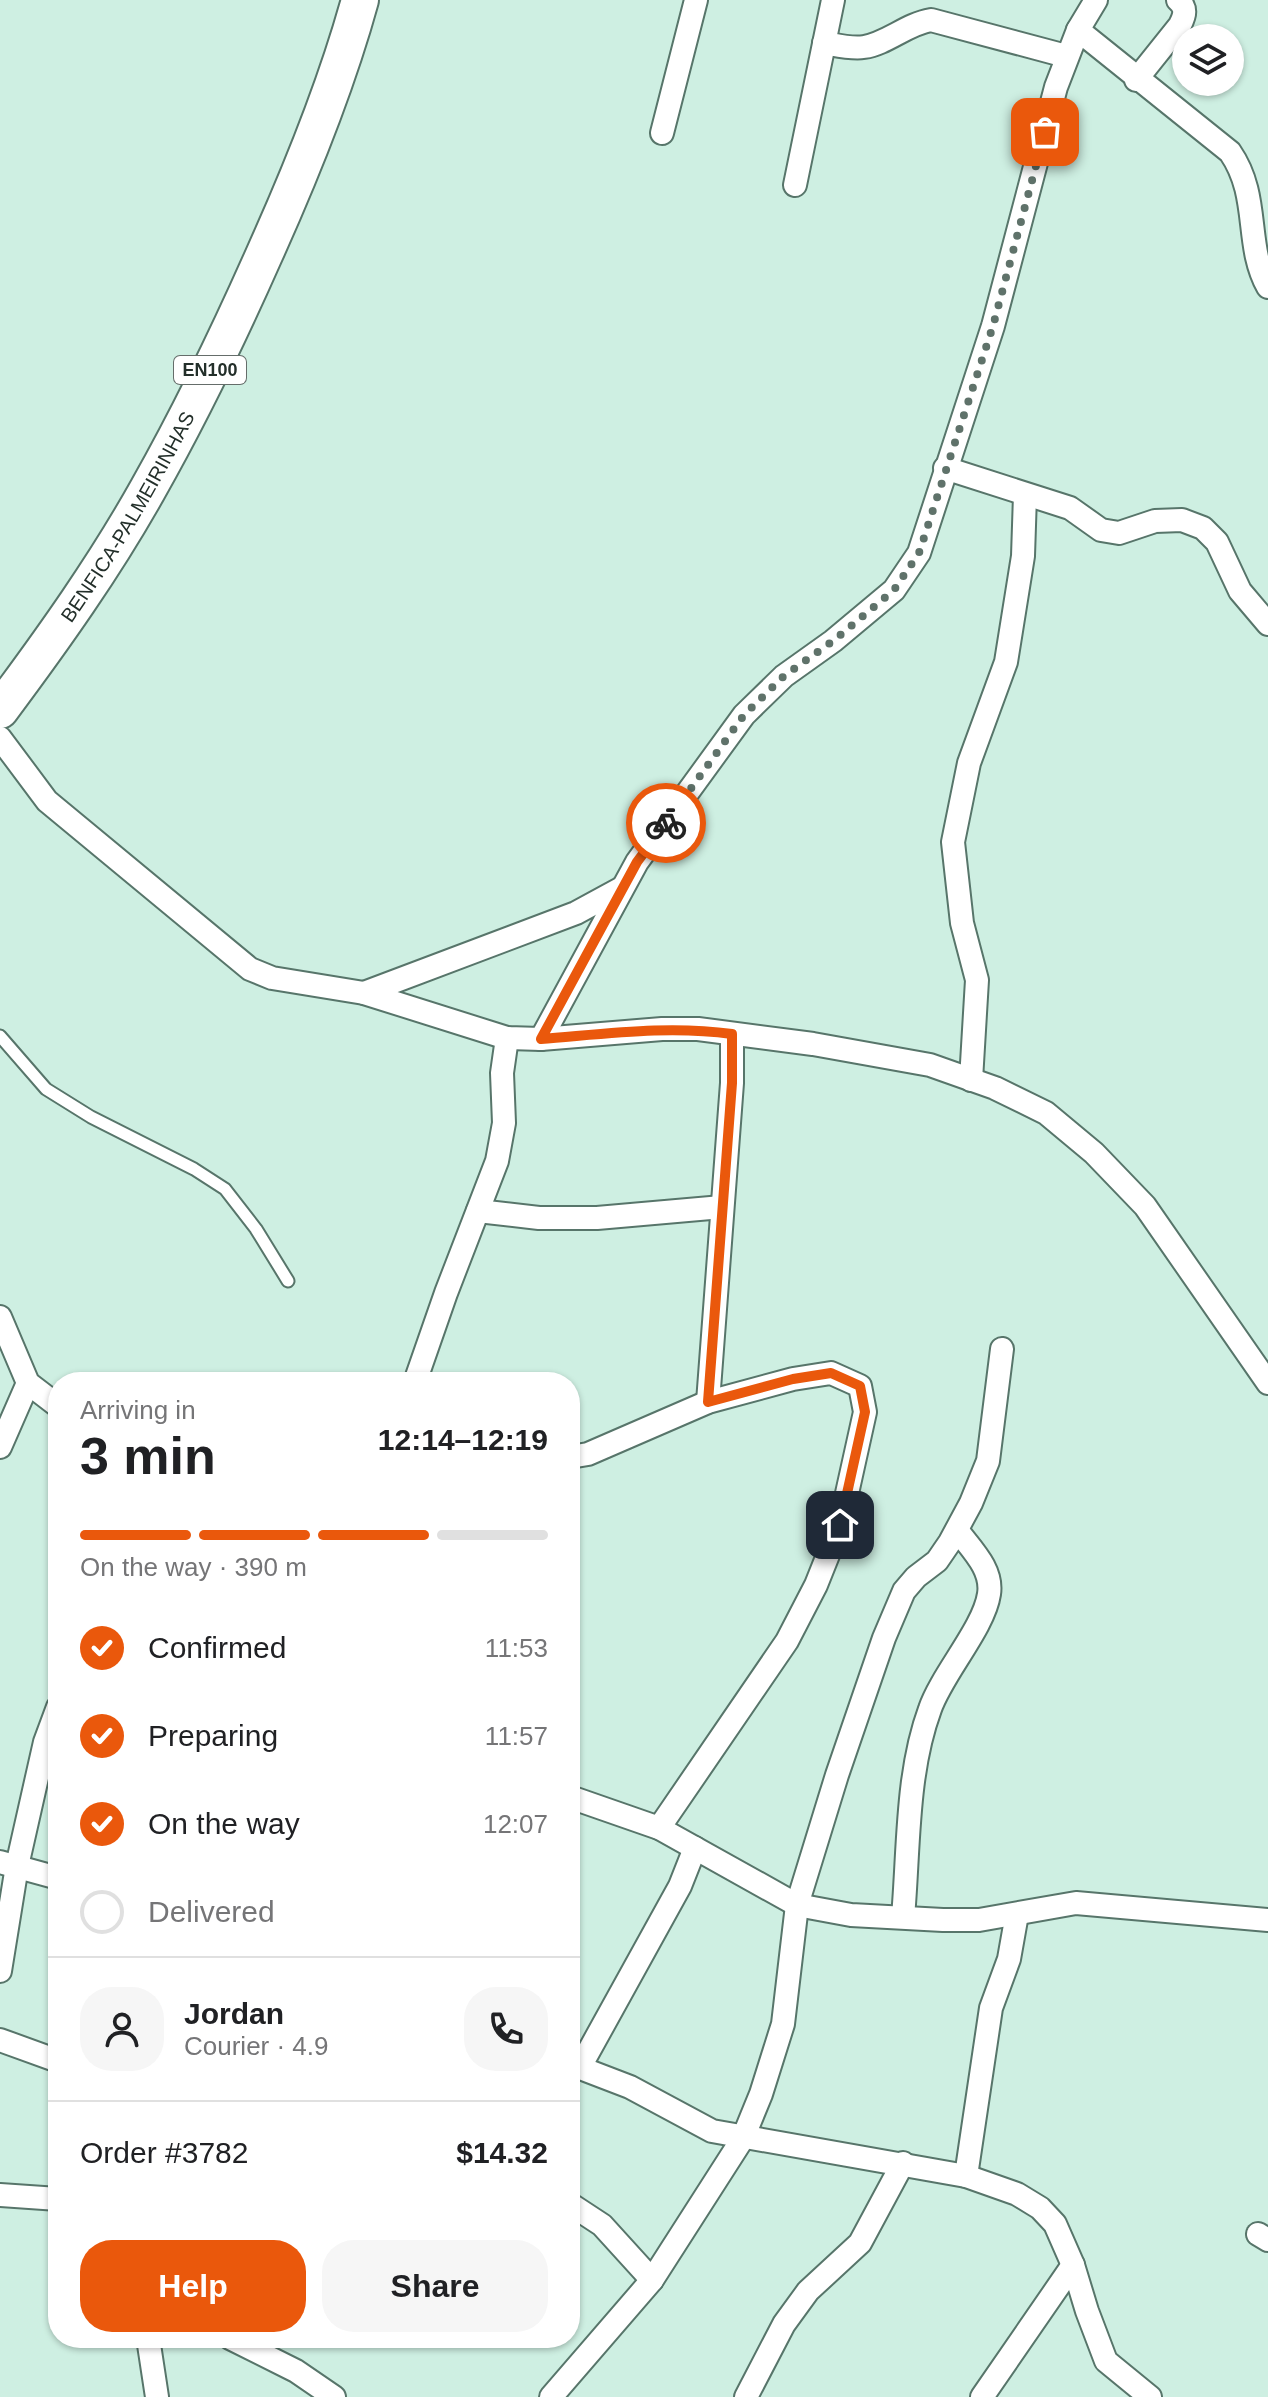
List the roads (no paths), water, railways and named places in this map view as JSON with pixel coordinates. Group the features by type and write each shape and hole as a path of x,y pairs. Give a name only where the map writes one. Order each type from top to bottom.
{"main road":[{"name":"BENFICA-PALMEIRINHAS","path":"0,710 108,554 181,428 243,303 297,181 360,0"}],"street":[{"path":"662,133 696,0"},
{"path":"795,185 833,0"},
{"path":"541,1039 637,862 744,715 784,676 833,641 894,590 919,553 993,326 1066,56 1096,0"},
{"path":"1136,80 1180,25 1185,15 1184,5 1178,0"},
{"path":"824,43 861,48 874,45 917,22 931,20 1066,56"},
{"path":"1078,30 1136,80 1230,152 1241,168 1251,203 1258,269 1268,287"},
{"path":"945,468 1070,508 1101,530 1119,533 1155,521 1182,520 1203,528 1217,542 1240,591 1268,624"},
{"path":"971,1080 977,980 962,923 953,842 969,763 1006,662 1023,556 1025,495"},
{"path":"0,738 47,801 250,969 272,978 364,993 507,1038 541,1039 698,1029 813,1044 930,1065 995,1088 1046,1113 1094,1153 1145,1206 1268,1383"},
{"path":"364,993 576,913 622,888"},
{"path":"708,1402 732,1083 732,1034"},
{"path":"418,1372 497,1161 504,1123 502,1073 507,1038"},
{"path":"478,1211 539,1218 597,1218 722,1207"},
{"path":"0,1317 28,1383 48,1398"},
{"path":"551,2397 652,2280 743,2138 761,2094 783,2024 797,1905 841,1761 884,1638 904,1591 937,1561 971,1503 988,1461 1002,1349"},
{"path":"580,1455 708,1402 793,1379 831,1373 860,1386 865,1412 840,1525 816,1585 787,1641 659,1828"},
{"path":"0,1447 28,1383"},
{"path":"903,1917 918,1754 930,1708 980,1619 989,1596 987,1571 957,1530"},
{"path":"0,1971 8,1864 48,1734"},
{"path":"580,1800 659,1828 797,1905 851,1915 979,1920 1076,1903 1268,1920"},
{"path":"580,2058 674,1897 695,1848"},
{"path":"8,1864 48,1875"},
{"path":"966,2176 991,2008 1009,1959 1017,1914"},
{"path":"0,2040 48,2057"},
{"path":"580,2068 630,2087 712,2131 966,2176 1017,2194 1040,2208 1055,2224 1073,2265 1106,2361 1150,2397"},
{"path":"746,2397 784,2324 808,2291 860,2243 903,2163"},
{"path":"0,2195 48,2198"},
{"path":"580,2211 602,2225 652,2280"},
{"path":"982,2397 1073,2265"},
{"path":"150,2348 157,2397"},
{"path":"250,2348 296,2371 334,2397"}],"lane":[{"path":"0,1036 46,1089 91,1117 194,1169 225,1189 256,1229 288,1281"}]}
